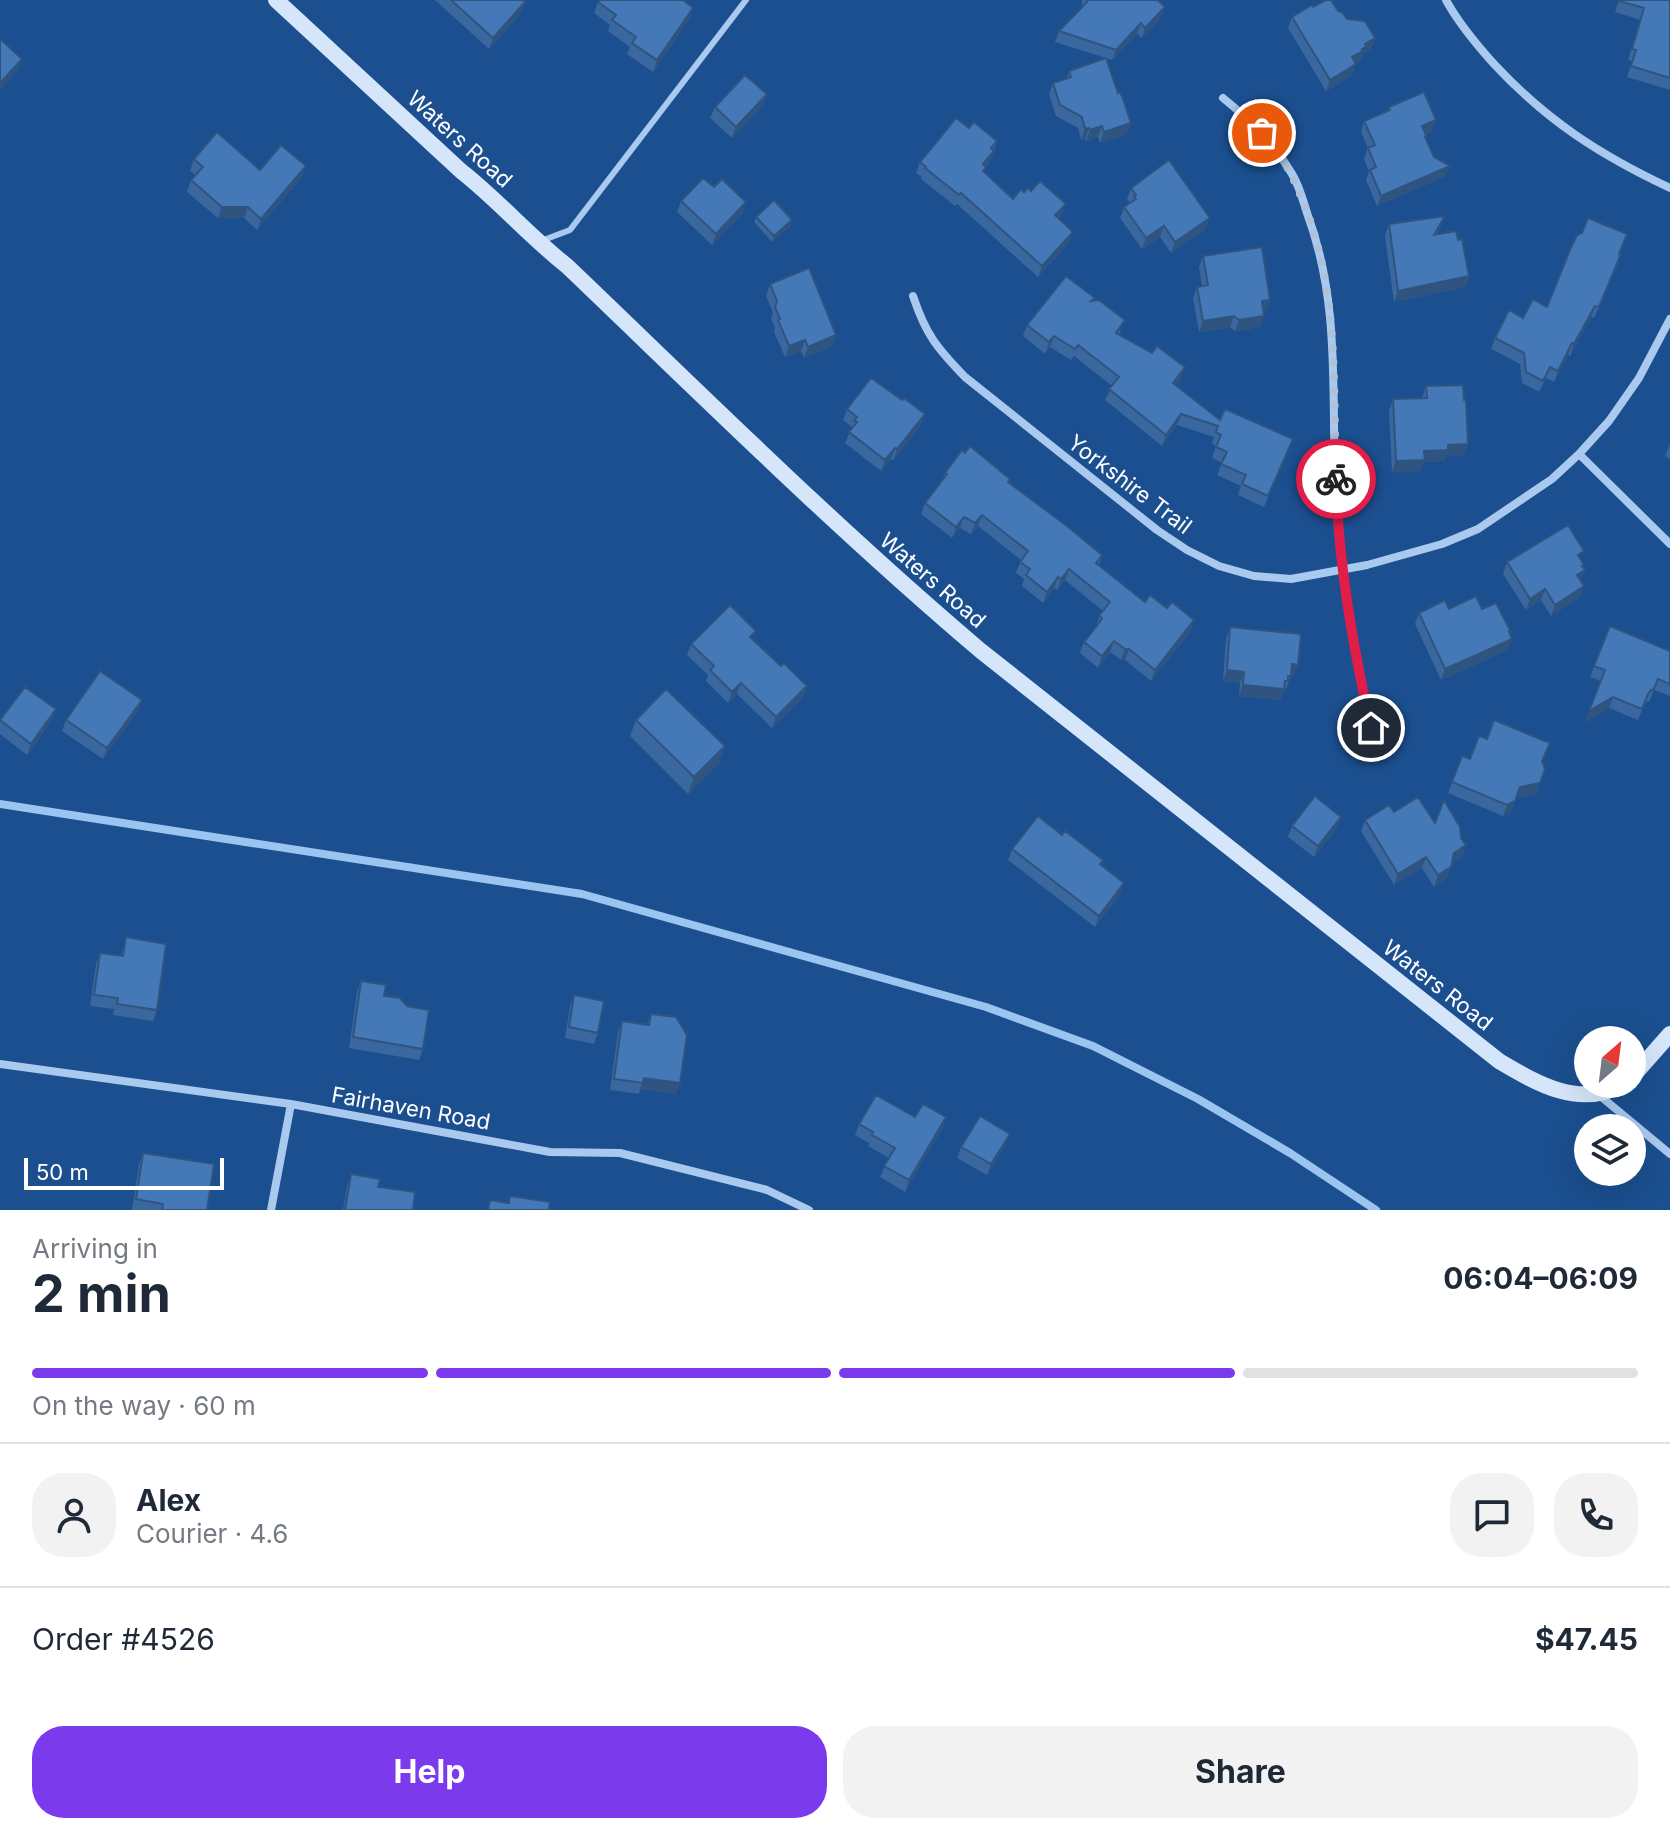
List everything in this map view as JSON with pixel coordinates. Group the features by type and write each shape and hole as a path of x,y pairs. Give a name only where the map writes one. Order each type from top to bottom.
{"street":[{"name":"Waters Road","path":"276,0 485,190 538,243 567,266 912,593 1005,671 1499,1061 1548,1087 1574,1093"},
{"path":"1446,0 1486,55 1554,121 1622,165 1670,188"},
{"path":"1223,98 1250,120 1274,146 1294,176 1318,243 1326,278 1334,350 1336,498 1343,571 1371,728"},
{"name":"Yorkshire Trail","path":"913,296 922,324 938,349 965,377 1157,530 1219,566 1254,576 1291,579 1343,571 1442,544 1478,529 1552,479 1609,421 1639,378 1670,319"},
{"path":"1579,454 1670,544"},
{"path":"1646,1061 1670,1034"},
{"name":"Fairhaven Road","path":"0,1064 291,1104 550,1152 620,1153 767,1190 809,1210"},
{"path":"1604,1098 1670,1154"},
{"path":"271,1210 291,1104"}],"lane":[{"path":"538,243 570,230 746,0"}],"building":[{"path":"451,0 523,0 525,2 493,38"},
{"path":"683,0 693,8 657,60 632,43 636,37 612,20 616,15 598,2"},
{"path":"1087,0 1158,0 1165,7 1145,28 1141,23 1116,50 1059,31"},
{"path":"1331,0 1347,19 1365,21 1375,38 1352,57 1356,64 1330,80 1292,17"},
{"path":"1620,0 1670,0 1670,78 1631,66 1636,50 1632,49 1644,8"},
{"path":"0,39 22,59 0,83"},
{"path":"1106,58 1131,123 1104,132 1102,126 1085,129 1082,117 1060,105 1053,83 1071,77 1069,71"},
{"path":"745,75 767,94 736,127 715,107"},
{"path":"1424,92 1436,120 1422,126 1425,137 1434,157 1450,166 1381,196 1370,170 1376,167 1368,148 1375,145 1364,121"},
{"path":"956,118 969,128 974,122 997,141 991,148 994,151 983,164 986,167 983,171 1013,199 1021,189 1031,191 1040,181 1066,204 1055,215 1073,232 1042,266 961,193 959,195 920,162"},
{"path":"217,132 260,170 281,145 306,166 261,219 248,207 222,207 191,180 203,167 194,159"},
{"path":"1169,160 1210,218 1175,242 1164,226 1146,238 1124,207 1136,199 1131,188"},
{"path":"703,178 714,187 722,179 746,202 716,234 681,201"},
{"path":"774,200 792,220 774,236 756,217"},
{"path":"1445,216 1434,235 1456,231 1458,240 1462,239 1469,276 1398,291 1389,224"},
{"path":"1588,218 1627,234 1599,307 1595,306 1558,371 1550,367 1543,381 1526,372 1524,353 1495,338 1509,310 1523,318 1533,299 1547,307 1570,250"},
{"path":"1262,247 1270,300 1262,301 1264,316 1239,320 1234,316 1203,321 1197,287 1208,285 1203,256"},
{"path":"809,268 836,335 808,347 805,340 789,346 778,320 777,301 770,284"},
{"path":"1066,276 1095,298 1091,301 1099,300 1125,320 1116,333 1152,353 1157,346 1185,367 1173,383 1220,420 1225,409 1293,439 1268,496 1242,484 1246,475 1221,464 1227,452 1216,447 1221,435 1216,432 1218,426 1181,414 1166,435 1109,389 1119,377 1078,345 1075,349 1054,336 1049,342 1027,325"},
{"path":"871,378 925,414 885,460 849,432 857,417 847,409"},
{"path":"1463,385 1468,444 1448,445 1448,450 1424,451 1425,460 1396,461 1393,399 1427,398 1426,386"},
{"path":"970,446 1010,479 1008,482 1102,555 1096,563 1145,602 1150,595 1167,608 1172,602 1194,620 1155,670 1114,641 1102,656 1084,642 1110,602 1069,569 1061,579 1058,577 1047,592 1026,575 1030,569 1020,562 1028,551 982,515 975,523 964,517 956,527 925,503 962,450 965,453"},
{"path":"1568,525 1584,551 1578,555 1585,570 1577,575 1584,586 1555,605 1545,589 1530,599 1507,562"},
{"path":"1476,596 1482,609 1496,603 1512,639 1445,669 1419,613 1445,600 1449,609"},
{"path":"730,605 756,631 750,637 781,666 784,663 807,686 776,717 741,683 732,692 710,670 714,666 691,644"},
{"path":"1610,626 1670,651 1670,684 1658,679 1642,709 1613,697 1589,711 1605,670 1594,666"},
{"path":"1230,627 1301,634 1298,665 1292,664 1291,676 1285,681 1284,689 1243,685 1244,672 1227,670"},
{"path":"100,671 142,700 107,748 66,720"},
{"path":"25,687 56,709 31,744 0,720"},
{"path":"666,689 725,746 694,777 636,720"},
{"path":"1494,720 1550,743 1542,761 1545,769 1540,783 1520,787 1515,801 1507,805 1452,782 1462,756 1470,759 1479,736 1487,739"},
{"path":"1315,796 1341,817 1318,846 1292,826"},
{"path":"1418,797 1435,823 1444,800 1460,827 1461,838 1466,845 1454,853 1451,867 1438,875 1426,857 1398,874 1365,820 1389,805 1394,812"},
{"path":"1038,816 1062,835 1065,831 1103,860 1100,864 1124,883 1099,916 1012,849"},
{"path":"126,937 166,944 157,1010 117,1004 118,998 94,995 100,953 123,956"},
{"path":"361,981 386,985 384,996 400,998 407,1006 429,1010 423,1049 353,1037"},
{"path":"574,995 604,1001 598,1033 569,1027"},
{"path":"651,1014 676,1017 687,1035 680,1083 644,1078 643,1083 614,1079 622,1021 649,1025"},
{"path":"876,1095 915,1117 923,1104 946,1117 909,1180 884,1166 895,1148 859,1124"},
{"path":"980,1116 1010,1134 991,1164 961,1147"},
{"path":"143,1153 214,1164 207,1210 162,1210 163,1204 136,1199"},
{"path":"351,1174 380,1179 378,1187 415,1192 413,1210 345,1210"},
{"path":"510,1196 550,1202 549,1209 552,1210 488,1210 490,1200 509,1203"}],"waterway":[{"path":"0,804 582,894 986,1007 1093,1046 1198,1099 1290,1153 1376,1210"}],"way so far":[{"path":"1262,133 1294,176 1318,243 1326,278 1334,350 1336,479"}],"route":[{"path":"1336,479 1343,571 1371,728"}]}
